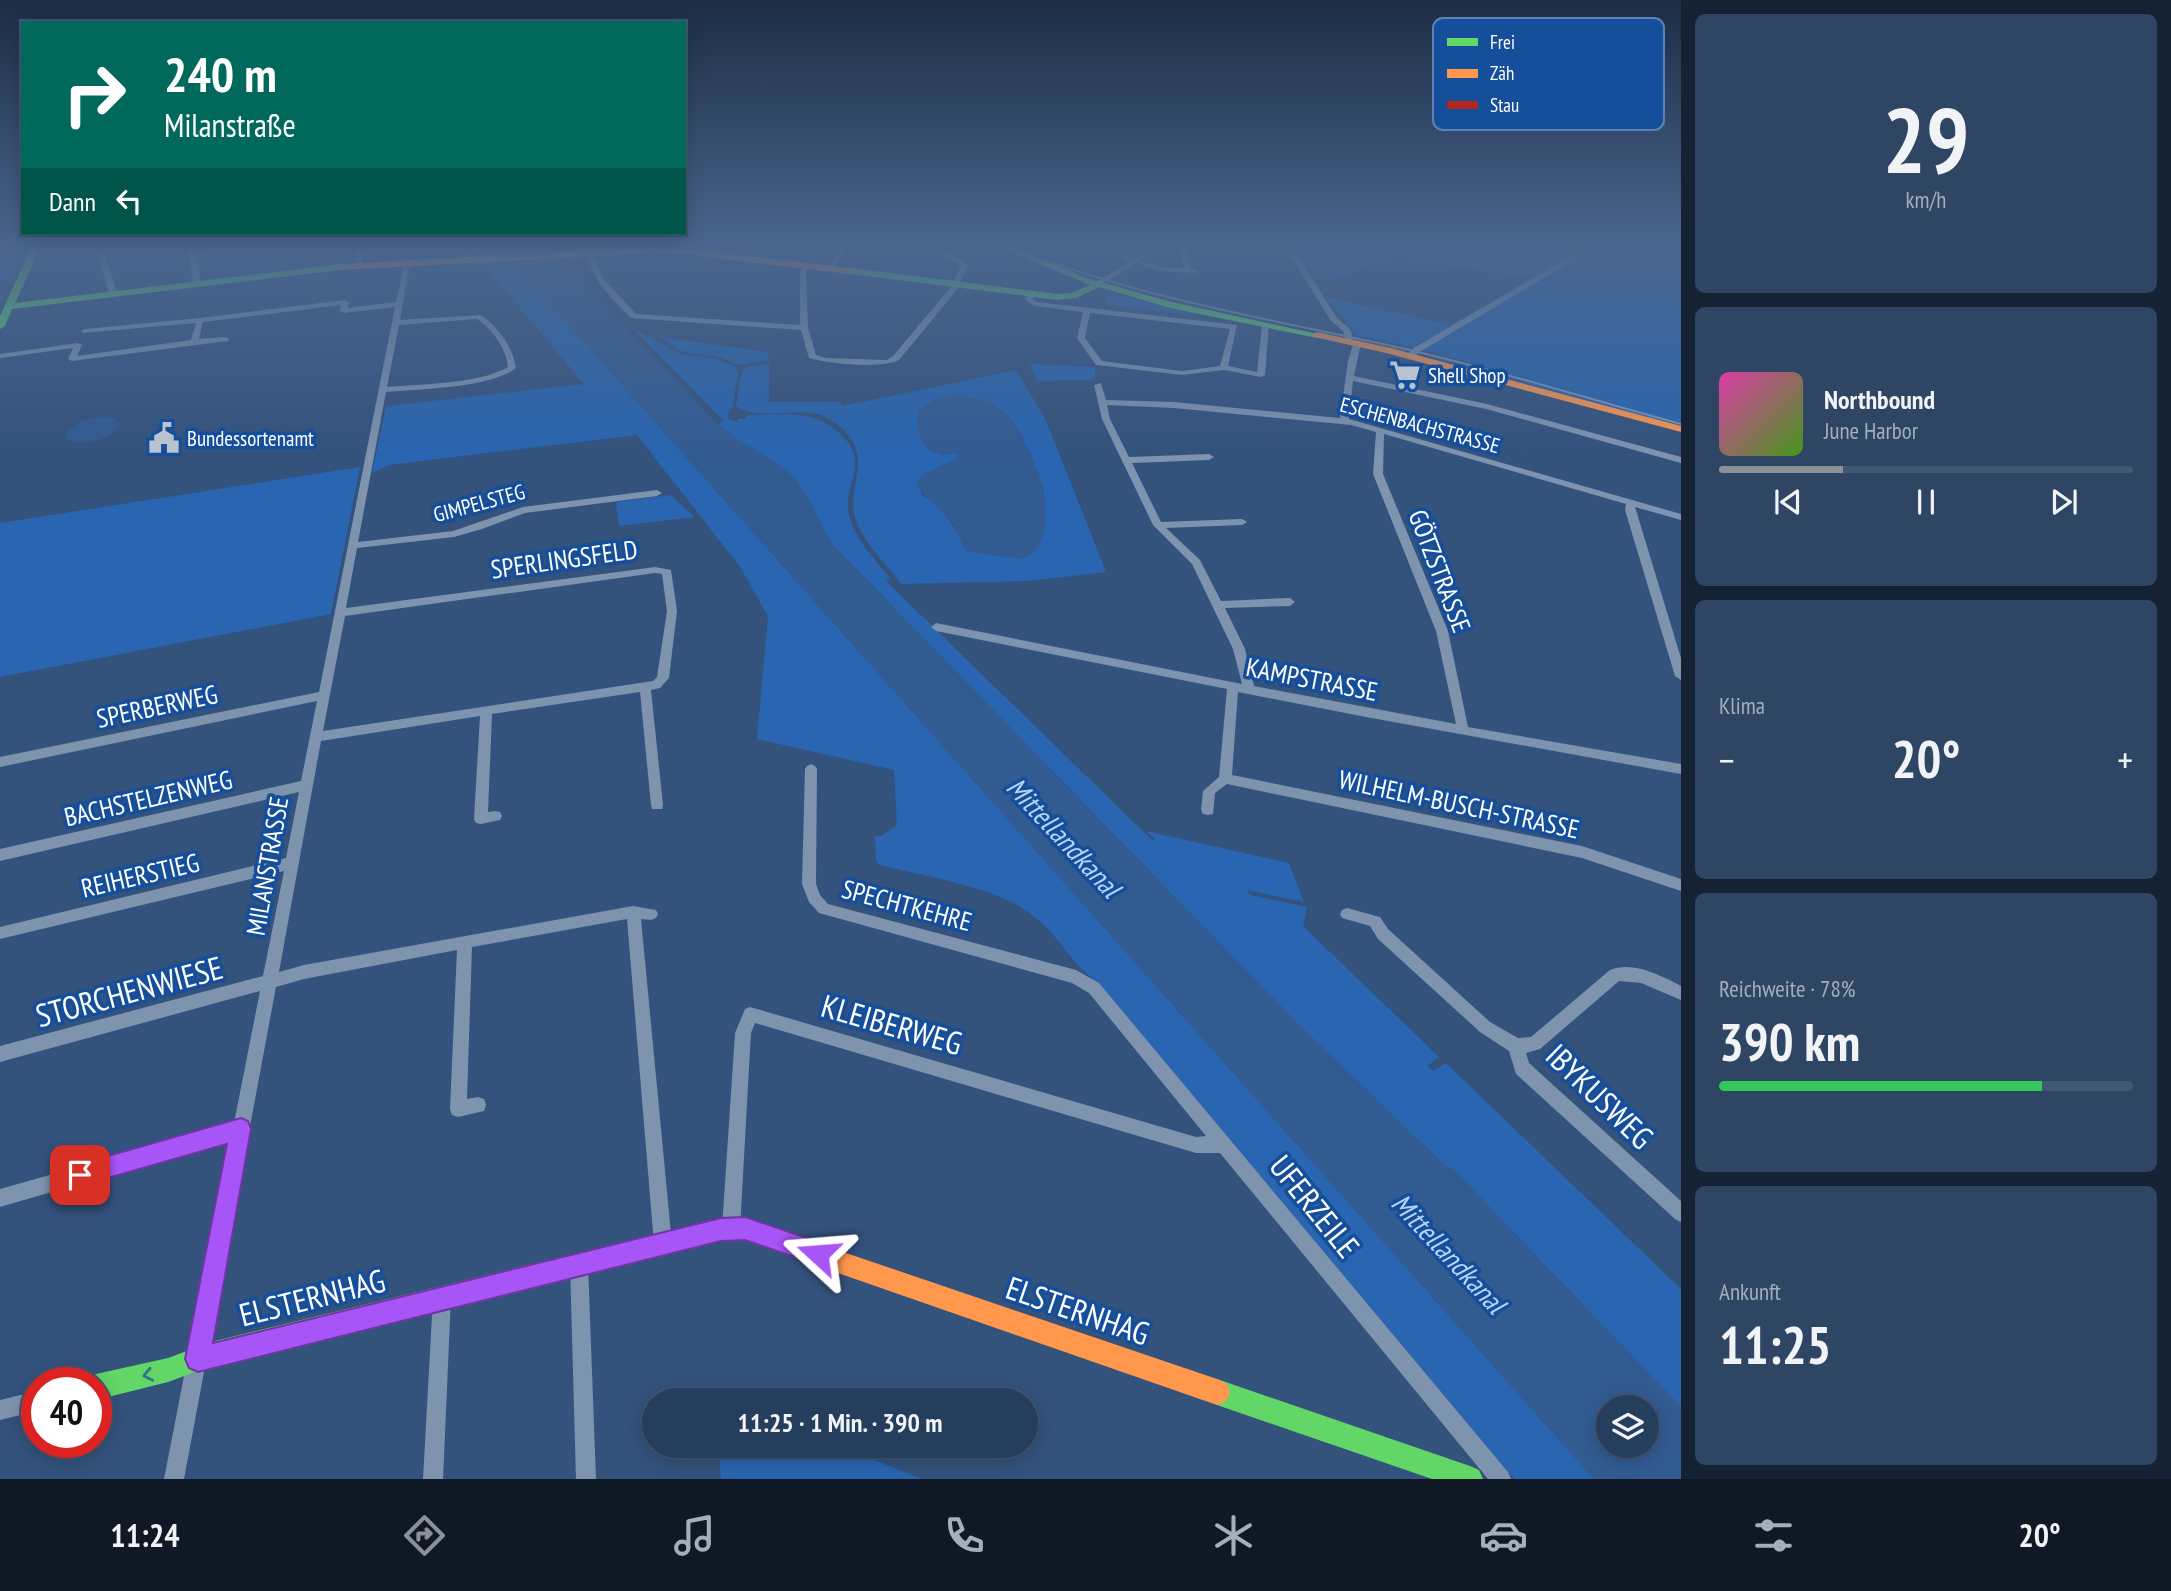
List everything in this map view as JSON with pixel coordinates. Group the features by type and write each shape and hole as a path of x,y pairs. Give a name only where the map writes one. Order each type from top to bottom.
{"main road":[{"path":"1244,317 1266,325 1411,356 1681,429"},
{"name":"ELSTERNHAG","path":"112,1383 442,1297 731,1228 745,1228 1470,1479"}],"street":[{"path":"125,330 224,317"},
{"name":"MILANSTRASSE","path":"174,1479 396,317"},
{"path":"395,323 478,317"},
{"path":"383,390 471,381 500,376 512,368 502,342 484,320 478,317"},
{"path":"648,317 804,328"},
{"path":"804,317 804,328 814,358 888,362 896,358 929,317"},
{"path":"1085,317 1081,338 1099,363 1182,373 1224,368 1261,375 1266,325"},
{"path":"1148,317 1234,327 1224,368"},
{"path":"1333,317 1347,330 1354,342 1344,421"},
{"path":"1411,356 1415,351 1473,317"},
{"path":"194,342 200,320"},
{"path":"85,331 126,326 115,353"},
{"path":"0,356 78,345 72,359 225,339"},
{"path":"1350,378 1492,408 1681,460"},
{"path":"1098,385 1106,419 1158,525 1196,562 1218,605 1239,649 1249,689"},
{"name":"ESCHENBACHSTRASSE","path":"1102,402 1174,405 1344,421 1681,517"},
{"name":"GÖTZSTRASSE","path":"1380,430 1378,474 1442,631 1463,730"},
{"path":"1126,460 1209,457"},
{"name":"GIMPELSTEG","path":"352,545 454,534 523,510 657,493"},
{"path":"1631,502 1630,510 1681,676"},
{"path":"1158,525 1242,522"},
{"name":"SPERLINGSFELD","path":"340,613 655,570 667,572 672,611 663,678 660,683 645,688"},
{"path":"1218,605 1290,602"},
{"name":"KAMPSTRASSE","path":"936,627 1463,730 1681,769"},
{"path":"1208,810 1209,791 1225,779 1233,686"},
{"path":"316,737 645,688 657,805"},
{"name":"SPERBERWEG","path":"0,761 324,695"},
{"path":"486,712 481,819 495,816"},
{"name":"SPECHTKEHRE","path":"811,769 809,884 814,898 824,909 1076,976"},
{"name":"WILHELM-BUSCH-STRASSE","path":"1225,779 1582,852 1681,885"},
{"name":"BACHSTELZENWEG","path":"0,855 306,785"},
{"name":"REIHERSTIEG","path":"0,933 291,863"},
{"path":"633,912 663,1244"},
{"path":"478,1105 458,1109 465,943 633,912 651,914"},
{"path":"1347,914 1375,921 1382,934 1485,1027 1516,1046 1534,1044 1615,975 1626,972 1641,975 1681,993"},
{"name":"STORCHENWIESE","path":"0,1054 304,972 465,943"},
{"name":"UFERZEILE","path":"1076,976 1094,988 1501,1479"},
{"name":"KLEIBERWEG","path":"731,1228 743,1033 750,1014 1196,1145 1225,1144"},
{"name":"IBYKUSWEG","path":"1516,1046 1522,1068 1681,1213"},
{"path":"0,1198 241,1129"},
{"path":"579,1264 586,1479"},
{"path":"433,1479 442,1297"},
{"path":"0,1410 21,1405"}],"shaded area":[{"path":"527,317 562,317 1594,1479 1514,1479 1099,983 1081,968 1036,918 1003,898 941,879 880,865 876,861 875,836 881,836 897,825 894,770 757,739 768,616 740,567 637,435 389,465 372,473 386,406 584,384"},
{"path":"1341,317 1414,317 1450,325 1464,317 1681,317 1681,427 1431,357 1433,354 1607,400 1412,347 1356,335"},
{"path":"631,327 682,355 714,358 736,367 738,373 728,419 737,422 738,419 746,419 747,415 799,415 834,428 852,448 855,458 848,503 850,520 864,547 890,578 886,581 1152,840 1155,839 1146,831 1289,863 1304,902 1246,890 1251,895 1307,907 1303,926 1439,1057 1427,1066 1433,1071 1446,1063 1681,1289 1681,1407 1451,1167 1446,1167 1296,1022 831,543 805,494 792,477 718,424 724,421"},
{"path":"660,337 768,352 769,361 738,364 722,358 681,351"},
{"path":"769,364 769,402 839,402 843,406 1016,370 1045,418 1106,572 1030,581 901,584 871,547 857,523 853,509 858,470 855,445 831,420 820,415 758,413 736,406 742,371 747,367","holes":["965,397 982,400 1009,417 1043,486 1045,516 1023,558 967,551 948,519 936,505 921,494 925,474 960,457 954,453 942,455 917,411 936,400"]},
{"path":"1030,364 1095,367 1095,377 1091,380 1037,381"},
{"path":"360,467 331,614 0,677 0,523"},
{"path":"670,495 695,517 619,526 616,502"},
{"path":"719,1458 869,1458 922,1479 721,1479"}],"water":[{"name":"Mittellandkanal","path":"562,317 615,317 718,424 792,477 805,494 831,543 1296,1022 1446,1167 1451,1167 1681,1407 1681,1479 1594,1479"},
{"path":"951,396 975,399 1004,412 1015,424 1029,450 1042,485 1046,515 1039,546 1025,557 966,551 952,522 917,487 917,481 925,474 959,457 954,453 936,453 929,449 921,438 917,421 917,411 925,405"},
{"path":"88,419 116,419 120,424 104,438 76,442 69,441 65,436 77,424"}],"tram line":[{"path":"1256,317 1421,353 1681,424"}],"traffic: fast":[{"path":"0,326 4,317"},
{"path":"1229,317 1317,335"},
{"path":"112,1383 168,1370 211,1354 721,1229 746,1230"},
{"path":"1217,1392 1470,1479"}],"traffic: slow":[{"path":"1317,335 1387,350 1681,429"},
{"path":"746,1230 1217,1392"}],"place":[{"name":"Shell Shop","path":"1405,375"},
{"name":"Bundessortenamt","path":"164,438"}],"route":[{"path":"80,1175 241,1129 198,1359 721,1229 745,1228 818,1254"}]}
